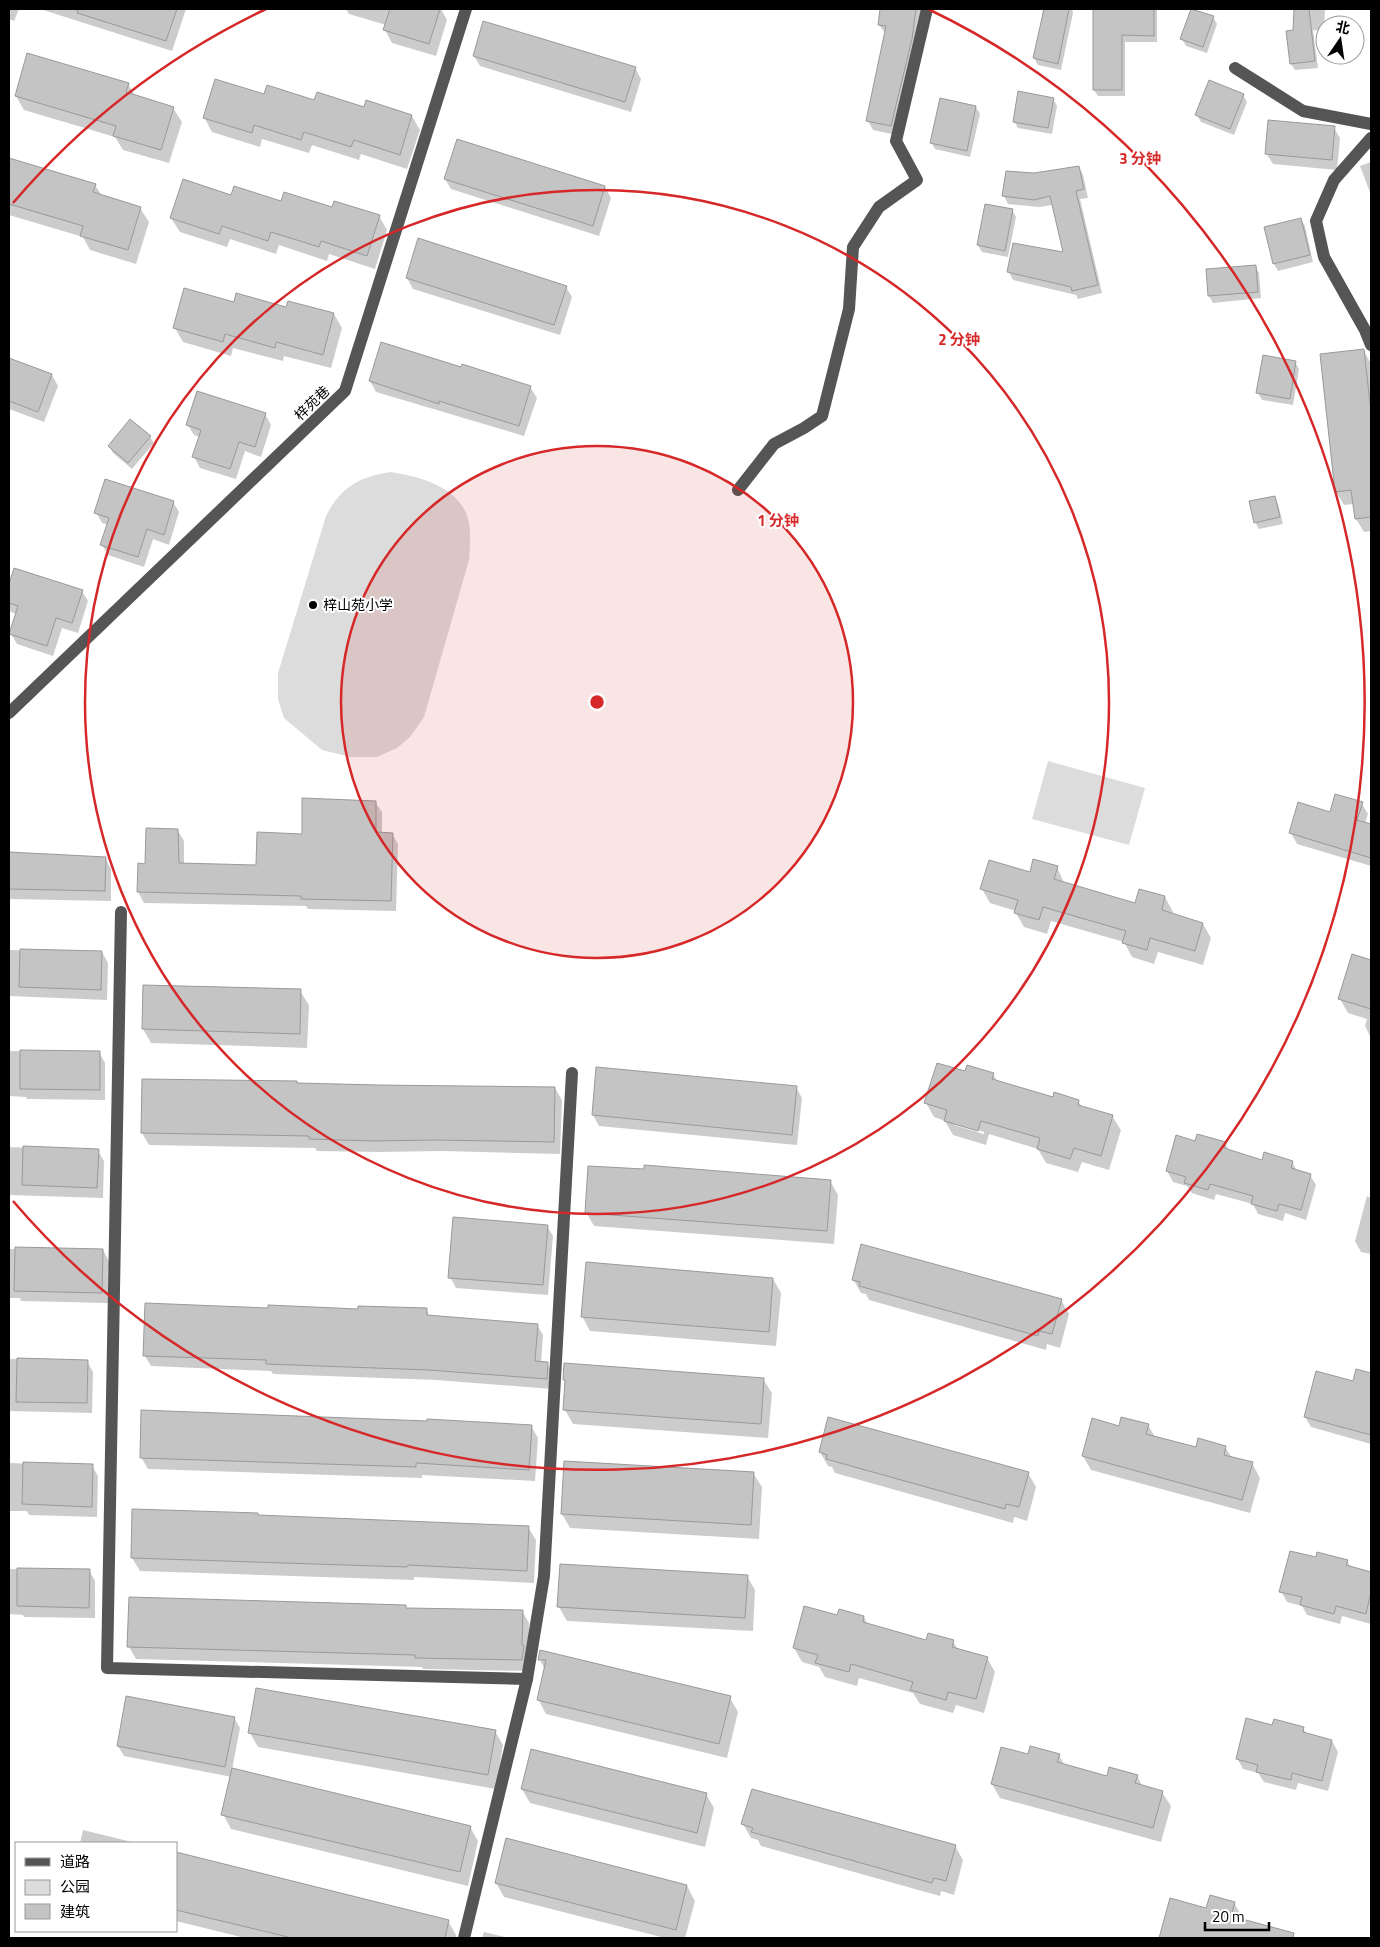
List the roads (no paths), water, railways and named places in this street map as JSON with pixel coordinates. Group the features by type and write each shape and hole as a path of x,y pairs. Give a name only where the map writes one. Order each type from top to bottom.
{"street":[{"name":"梓苑巷","path":"9,713 346,391 466,9"},
{"path":"738,490 774,444 822,416 849,309 853,247 879,206 917,180 896,141 927,9"},
{"path":"1235,68 1303,111 1371,124"},
{"path":"1371,138 1334,180 1316,222 1324,257 1365,330 1371,345"},
{"path":"121,912 108,1668 527,1678"},
{"path":"464,1938 527,1678 544,1576 572,1073"}],"place":[{"name":"梓山苑小学","path":"313,605"}]}
